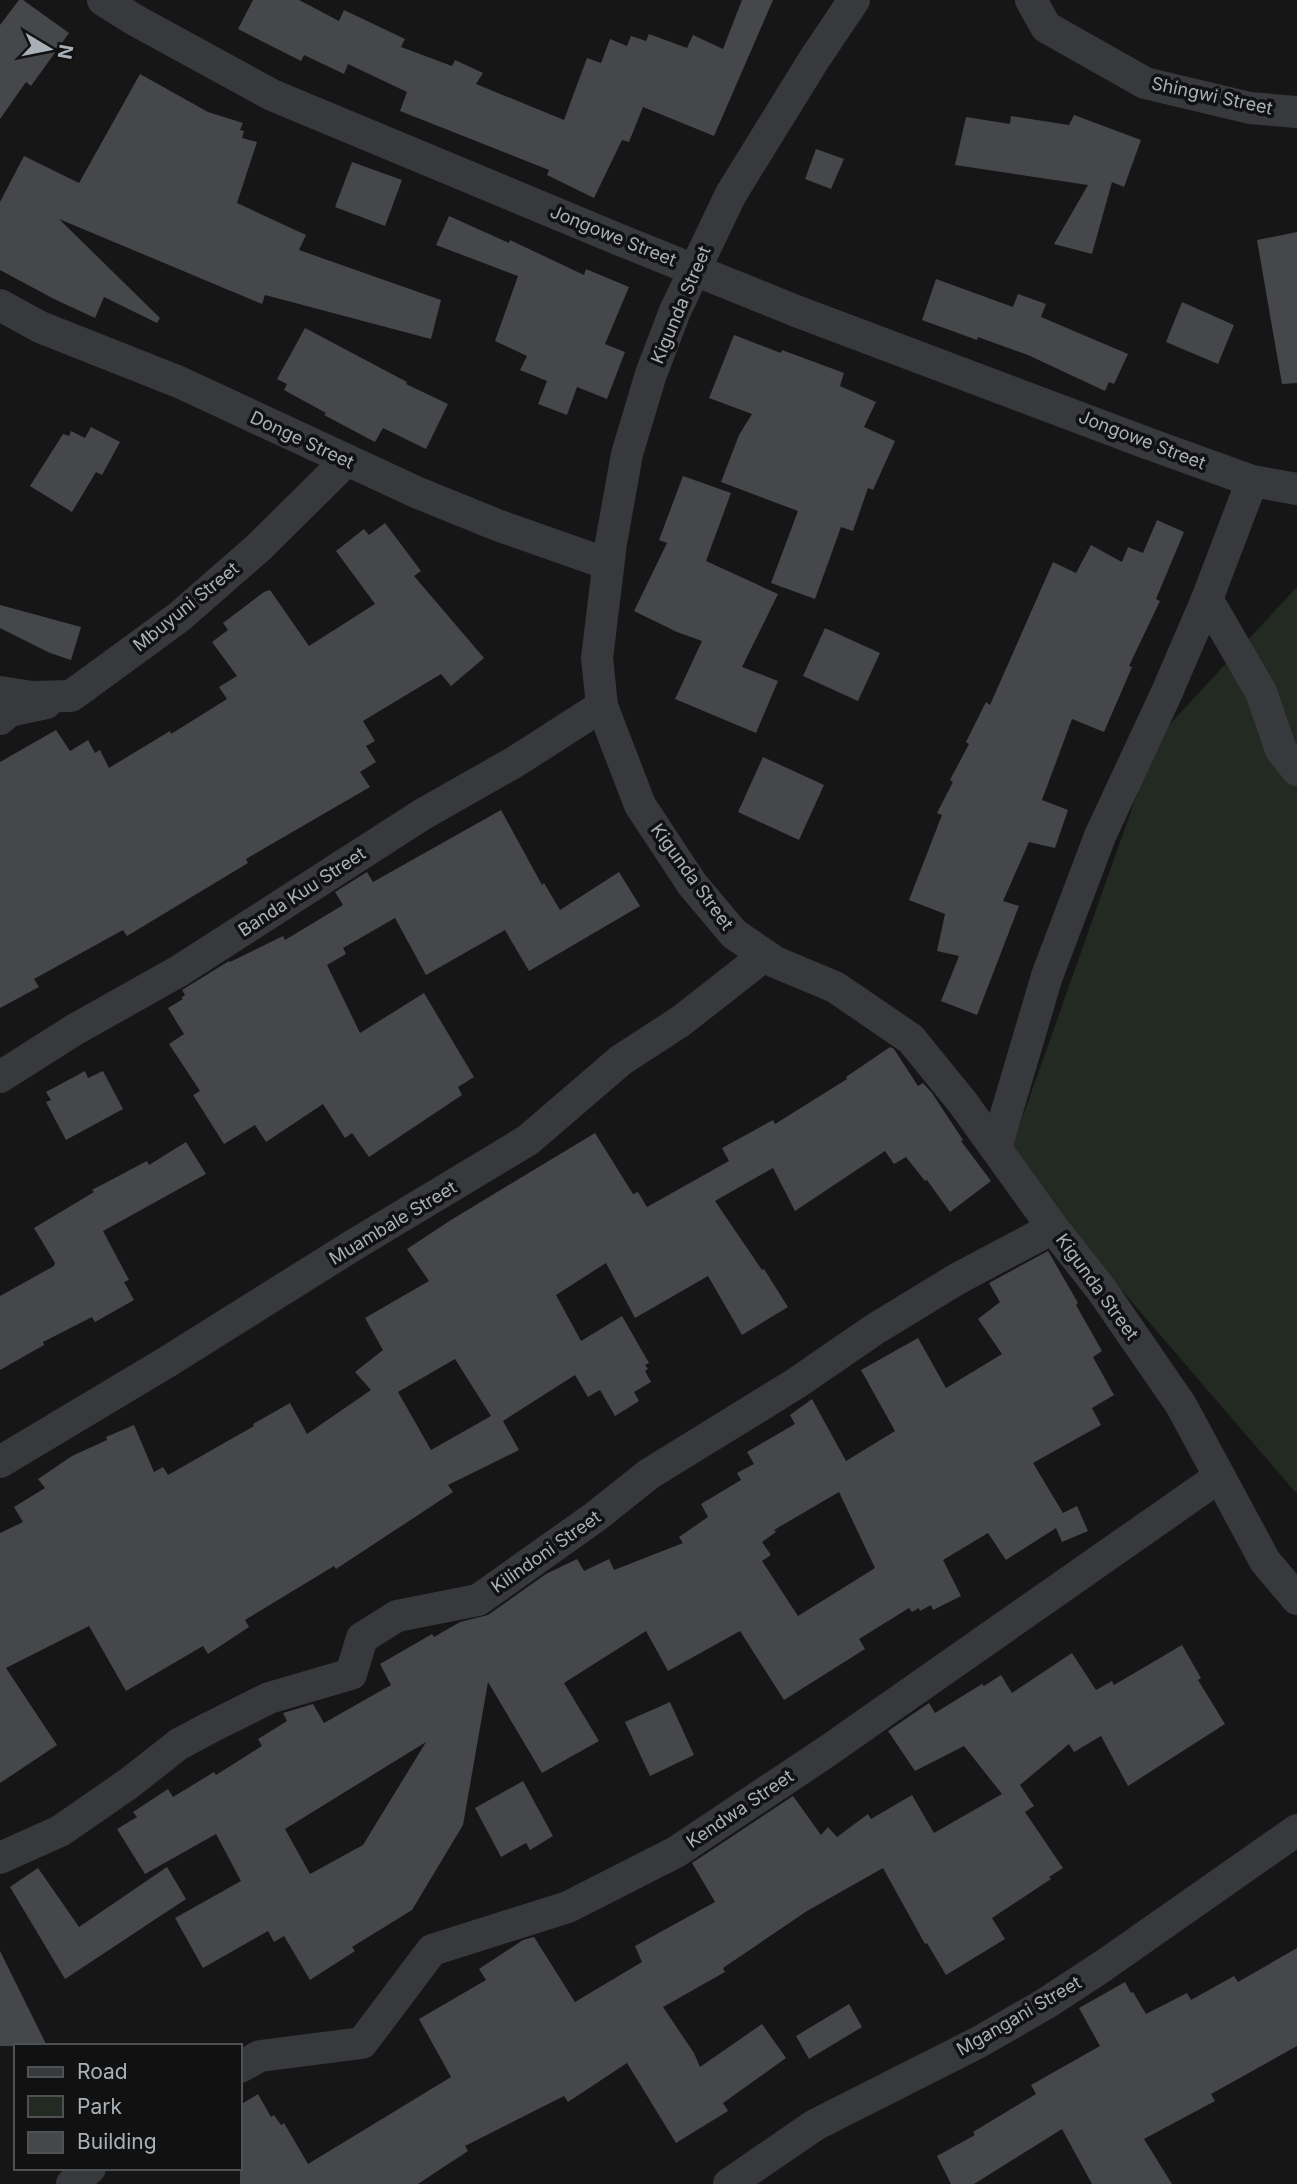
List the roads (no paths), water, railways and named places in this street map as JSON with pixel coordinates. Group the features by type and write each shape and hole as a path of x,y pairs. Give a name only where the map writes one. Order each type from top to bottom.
{"street":[{"name":"Jongowe Street","path":"103,0 272,95 695,270 796,311 1252,481 1297,489"},
{"name":"Kigunda Street","path":"854,0 815,58 732,194 670,323 651,374 626,454 608,564 597,658 602,706 640,805 692,884 734,934 775,962 835,987 911,1039 962,1103 1101,1289 1181,1405 1265,1561 1297,1599"},
{"name":"Shingwi Street","path":"1031,0 1046,27 1145,83 1250,108 1297,112"},
{"name":"Donge Street","path":"0,305 40,327 179,382 416,492 497,526 608,564"},
{"name":"Mbuyuni Street","path":"71,696 179,617 258,548 347,460"},
{"path":"996,1148 1047,976 1100,836 1207,599 1252,481"},
{"path":"1207,599 1261,692 1282,750 1297,770"},
{"path":"0,692 32,697 71,696"},
{"path":"0,719 9,711 71,696"},
{"name":"Banda Kuu Street","path":"0,1077 74,1030 179,971 423,814 513,763 602,706"},
{"name":"Muambale Street","path":"0,1462 528,1140 621,1060 681,1021 765,955"},
{"name":"Kilindoni Street","path":"0,1858 60,1831 128,1784 179,1744 211,1727 269,1698 351,1674 362,1637 397,1616 478,1600 595,1517 649,1474 957,1279 1053,1228"},
{"name":"Kendwa Street","path":"242,2066 260,2056 362,2043 432,1950 568,1907 676,1852 826,1752 1219,1477"},
{"name":"Mgangani Street","path":"729,2184 815,2125 979,2042 1045,2004 1297,1830"},
{"path":"72,2184 88,2170"}]}
